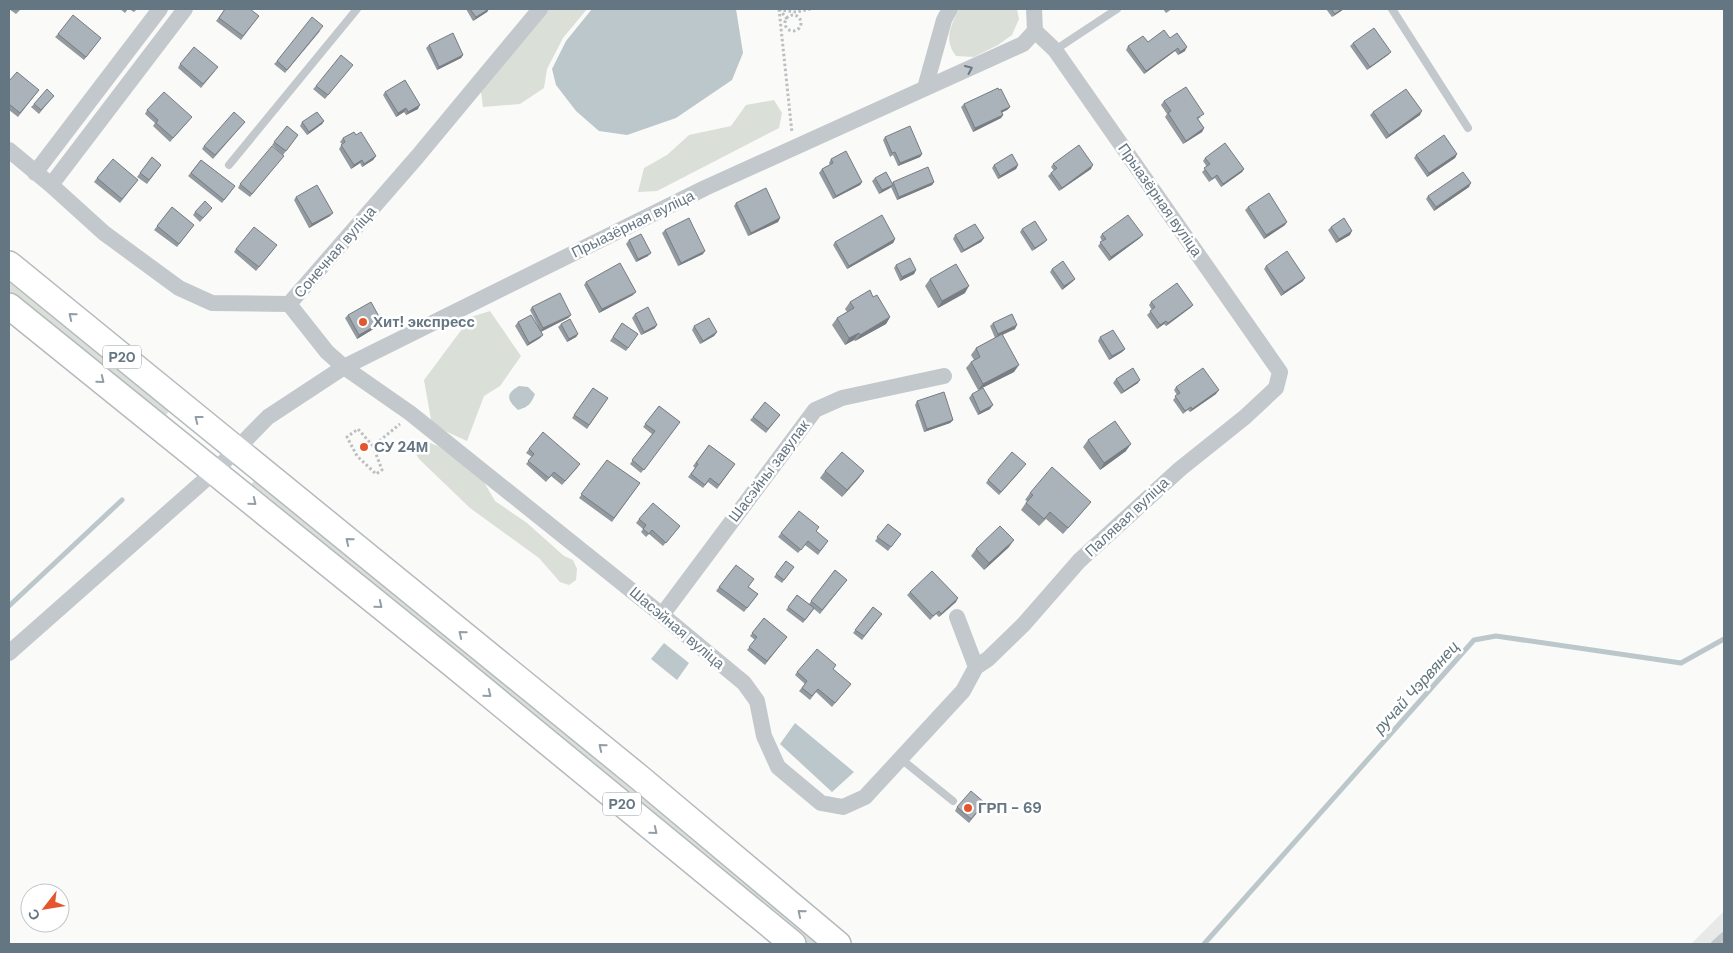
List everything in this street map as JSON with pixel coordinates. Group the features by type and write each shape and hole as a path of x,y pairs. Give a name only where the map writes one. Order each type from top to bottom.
{"main road":[{"name":"Р20","path":"9,264 640,778 838,944"},
{"name":"Р20","path":"9,306 215,471 793,944"}],"street":[{"path":"35,173 161,9"},
{"name":"Сонечная вуліца","path":"9,150 51,185 104,234 179,288 212,303 289,304 417,157 540,9"},
{"path":"925,88 944,20 950,9"},
{"path":"1034,9 1034,31"},
{"path":"51,185 181,14"},
{"name":"Прыазёрная вуліца","path":"9,653 215,471 268,417 344,367 705,188 1023,44 1034,31 1055,50 1280,372"},
{"name":"Шасэйная вуліца","path":"289,304 327,352 344,367 410,413 744,683 757,701 764,736 778,767 821,803 843,807 865,797 963,691 976,668"},
{"name":"Палявая вуліца","path":"976,668 1024,624 1079,562 1180,468 1245,417 1276,388 1280,372"},
{"name":"Шасэйны завулак","path":"662,615 815,410 842,398 944,376"},
{"path":"957,617 976,668"}],"lane":[{"path":"161,9 181,14"},
{"path":"229,165 357,9"},
{"path":"1055,50 1117,9"},
{"path":"1392,9 1468,128"},
{"path":"901,759 953,802"},
{"path":"1715,944 1724,937"}],"path":[{"path":"780,9 796,12 810,9"},
{"path":"780,9 787,19 785,23 789,30 792,31 800,28 801,24 797,17 794,16 787,19"},
{"path":"780,9 792,134"},
{"path":"373,446 408,418 410,413"},
{"path":"358,429 373,446 382,470 376,474 357,456 347,437 358,429"}],"shaded area":[{"path":"547,9 587,9 563,38 547,69 544,88 520,104 483,107 481,92"},
{"path":"592,9 736,9 743,53 732,80 676,118 627,135 599,131 576,111 556,85 552,69 566,41"},
{"path":"959,9 1017,9 1019,19 1012,35 998,45 974,57 956,56 952,50 949,38 951,27"},
{"path":"774,100 782,113 779,128 657,191 638,192 644,168 667,155 689,135 731,126 746,105"},
{"path":"9,273 173,407 164,417 9,291"},
{"path":"490,311 521,356 500,386 484,396 467,441 432,425 424,380 471,317"},
{"path":"519,386 528,387 535,394 529,405 518,410 509,397 511,392"},
{"path":"425,441 438,446 481,477 495,501 527,523 564,556 573,560 577,569 576,580 569,585 560,582 539,558 470,508 419,459 413,449 418,442"},
{"path":"257,477 828,944 806,944 685,841 249,487"},
{"path":"664,643 689,663 677,680 651,659"},
{"path":"795,723 854,772 832,792 780,744"},
{"path":"1723,912 1724,944 1691,944"}],"building":[{"path":"225,9 250,9 259,16 243,36 219,18"},
{"path":"470,9 489,9 476,17"},
{"path":"1331,9 1342,9 1335,14"},
{"path":"73,15 101,38 86,57 58,34"},
{"path":"312,17 323,26 287,70 277,61"},
{"path":"1374,28 1391,52 1370,67 1353,43"},
{"path":"1164,30 1170,38 1177,33 1187,47 1180,52 1178,48 1146,71 1128,46 1143,36 1148,42"},
{"path":"453,33 463,55 439,67 429,45"},
{"path":"194,47 218,67 203,84 180,64"},
{"path":"341,55 353,65 328,95 316,86"},
{"path":"17,72 39,90 20,113 9,104 9,81"},
{"path":"405,80 420,105 408,112 406,108 398,113 385,92"},
{"path":"1186,87 1204,114 1197,118 1204,128 1186,141 1168,113 1171,111 1164,101"},
{"path":"998,88 999,90 1001,89 1010,107 1001,111 1003,115 975,128 964,104"},
{"path":"47,89 54,96 41,110 34,104"},
{"path":"1406,89 1422,111 1389,135 1373,112"},
{"path":"164,92 192,117 173,138 156,123 158,120 147,110"},
{"path":"234,112 245,122 215,155 204,146"},
{"path":"317,112 324,121 309,132 302,122"},
{"path":"287,126 298,135 286,151 274,142"},
{"path":"910,126 922,154 900,163 895,152 892,153 885,137"},
{"path":"354,132 356,135 361,132 376,156 364,164 362,160 354,165 341,145 345,142 343,138"},
{"path":"1444,135 1457,154 1429,173 1416,155"},
{"path":"1225,143 1244,169 1223,184 1217,175 1212,179 1204,168 1210,164 1205,158"},
{"path":"1079,145 1093,165 1062,188 1051,173 1057,168 1053,164"},
{"path":"272,146 284,156 252,194 240,184"},
{"path":"846,151 862,182 836,196 822,169 833,163 831,159"},
{"path":"1012,154 1018,165 1000,176 994,165"},
{"path":"152,157 161,165 149,180 140,173"},
{"path":"113,159 138,180 122,199 97,178"},
{"path":"201,160 235,186 224,200 191,173"},
{"path":"928,167 934,182 899,197 893,182"},
{"path":"886,172 893,185 882,190 875,178"},
{"path":"1463,172 1471,183 1436,207 1428,196"},
{"path":"317,185 333,213 312,224 296,197"},
{"path":"766,188 780,218 751,233 736,203"},
{"path":"1269,193 1287,222 1266,235 1248,207"},
{"path":"205,201 212,208 203,218 195,212"},
{"path":"172,207 194,225 179,244 157,226"},
{"path":"882,215 895,239 849,266 835,242"},
{"path":"1128,215 1143,235 1111,257 1100,242 1106,239 1102,234"},
{"path":"689,218 705,251 681,263 665,230"},
{"path":"1344,218 1352,231 1339,239 1331,227"},
{"path":"1035,221 1047,240 1035,248 1022,229"},
{"path":"975,224 984,238 964,250 955,235"},
{"path":"254,227 277,245 259,267 236,249"},
{"path":"641,234 651,253 638,259 629,240"},
{"path":"1287,251 1305,278 1284,292 1266,266"},
{"path":"910,258 916,270 902,277 896,265"},
{"path":"1063,261 1075,279 1064,286 1052,269"},
{"path":"620,263 636,292 602,309 586,282"},
{"path":"956,264 969,286 942,301 930,279"},
{"path":"1177,283 1193,305 1168,323 1166,321 1160,325 1150,311 1155,307 1151,302"},
{"path":"870,290 873,297 877,295 890,317 860,335 859,333 849,338 837,318 854,308 850,302"},
{"path":"560,293 571,315 543,328 532,307"},
{"name":"Хит! экспресс","path":"371,302 382,322 359,335 348,315"},
{"path":"648,307 657,325 644,332 635,314"},
{"path":"1012,314 1017,325 998,334 993,323"},
{"path":"531,315 543,335 529,343 518,322"},
{"path":"709,318 717,332 703,341 694,326"},
{"path":"570,319 578,334 569,339 561,324"},
{"path":"622,323 638,334 628,348 613,337"},
{"path":"1113,330 1125,349 1112,356 1100,337"},
{"path":"1002,334 1019,365 983,384 971,362 980,357 976,348"},
{"path":"1133,368 1140,380 1124,391 1116,379"},
{"path":"1203,368 1219,390 1192,409 1191,407 1185,411 1175,396 1180,393 1176,387"},
{"path":"593,388 608,398 589,425 574,415"},
{"path":"983,388 993,405 980,412 972,394"},
{"path":"944,392 953,420 927,429 917,401"},
{"path":"765,402 780,415 768,429 753,417"},
{"path":"659,406 680,422 644,470 632,460 655,431 645,424"},
{"path":"1115,421 1131,444 1104,463 1088,440"},
{"path":"543,432 580,464 565,481 554,472 549,478 528,461 534,454 529,449"},
{"path":"709,445 735,464 719,485 710,478 705,485 691,474 698,464 696,463"},
{"path":"842,452 864,471 847,490 825,471"},
{"path":"1012,452 1026,464 1001,492 988,480"},
{"path":"607,460 640,483 614,518 581,494"},
{"path":"1052,467 1091,502 1068,528 1050,512 1044,519 1026,503 1033,495 1030,493"},
{"path":"653,503 680,526 666,543 652,530 649,534 643,529 646,525 639,519"},
{"path":"799,511 819,527 816,531 828,541 820,551 808,541 801,550 781,533"},
{"path":"888,524 901,534 891,547 877,537"},
{"path":"1000,526 1014,540 989,563 976,549"},
{"path":"786,561 794,567 784,580 776,574"},
{"path":"736,565 754,579 748,587 758,594 747,608 719,587"},
{"path":"835,570 847,580 822,610 811,601"},
{"path":"932,571 958,598 941,614 939,611 933,616 910,592"},
{"path":"797,595 814,608 805,620 788,607"},
{"path":"873,607 882,614 864,636 855,630"},
{"path":"764,618 787,637 767,661 749,647 757,637 752,633"},
{"path":"817,649 836,665 833,669 851,684 835,703 818,689 812,696 802,688 807,681 797,672"},
{"name":"ГРП - 69","path":"971,791 985,803 971,819 957,807"}],"waterway":[{"path":"9,606 122,500"},
{"name":"ручай Чэрвянец","path":"1204,944 1474,640 1496,636 1681,663 1724,639"}],"place":[{"name":"Хит! экспресс","path":"363,322"},
{"name":"СУ 24М","path":"364,447"},
{"name":"ГРП - 69","path":"968,808"}]}
